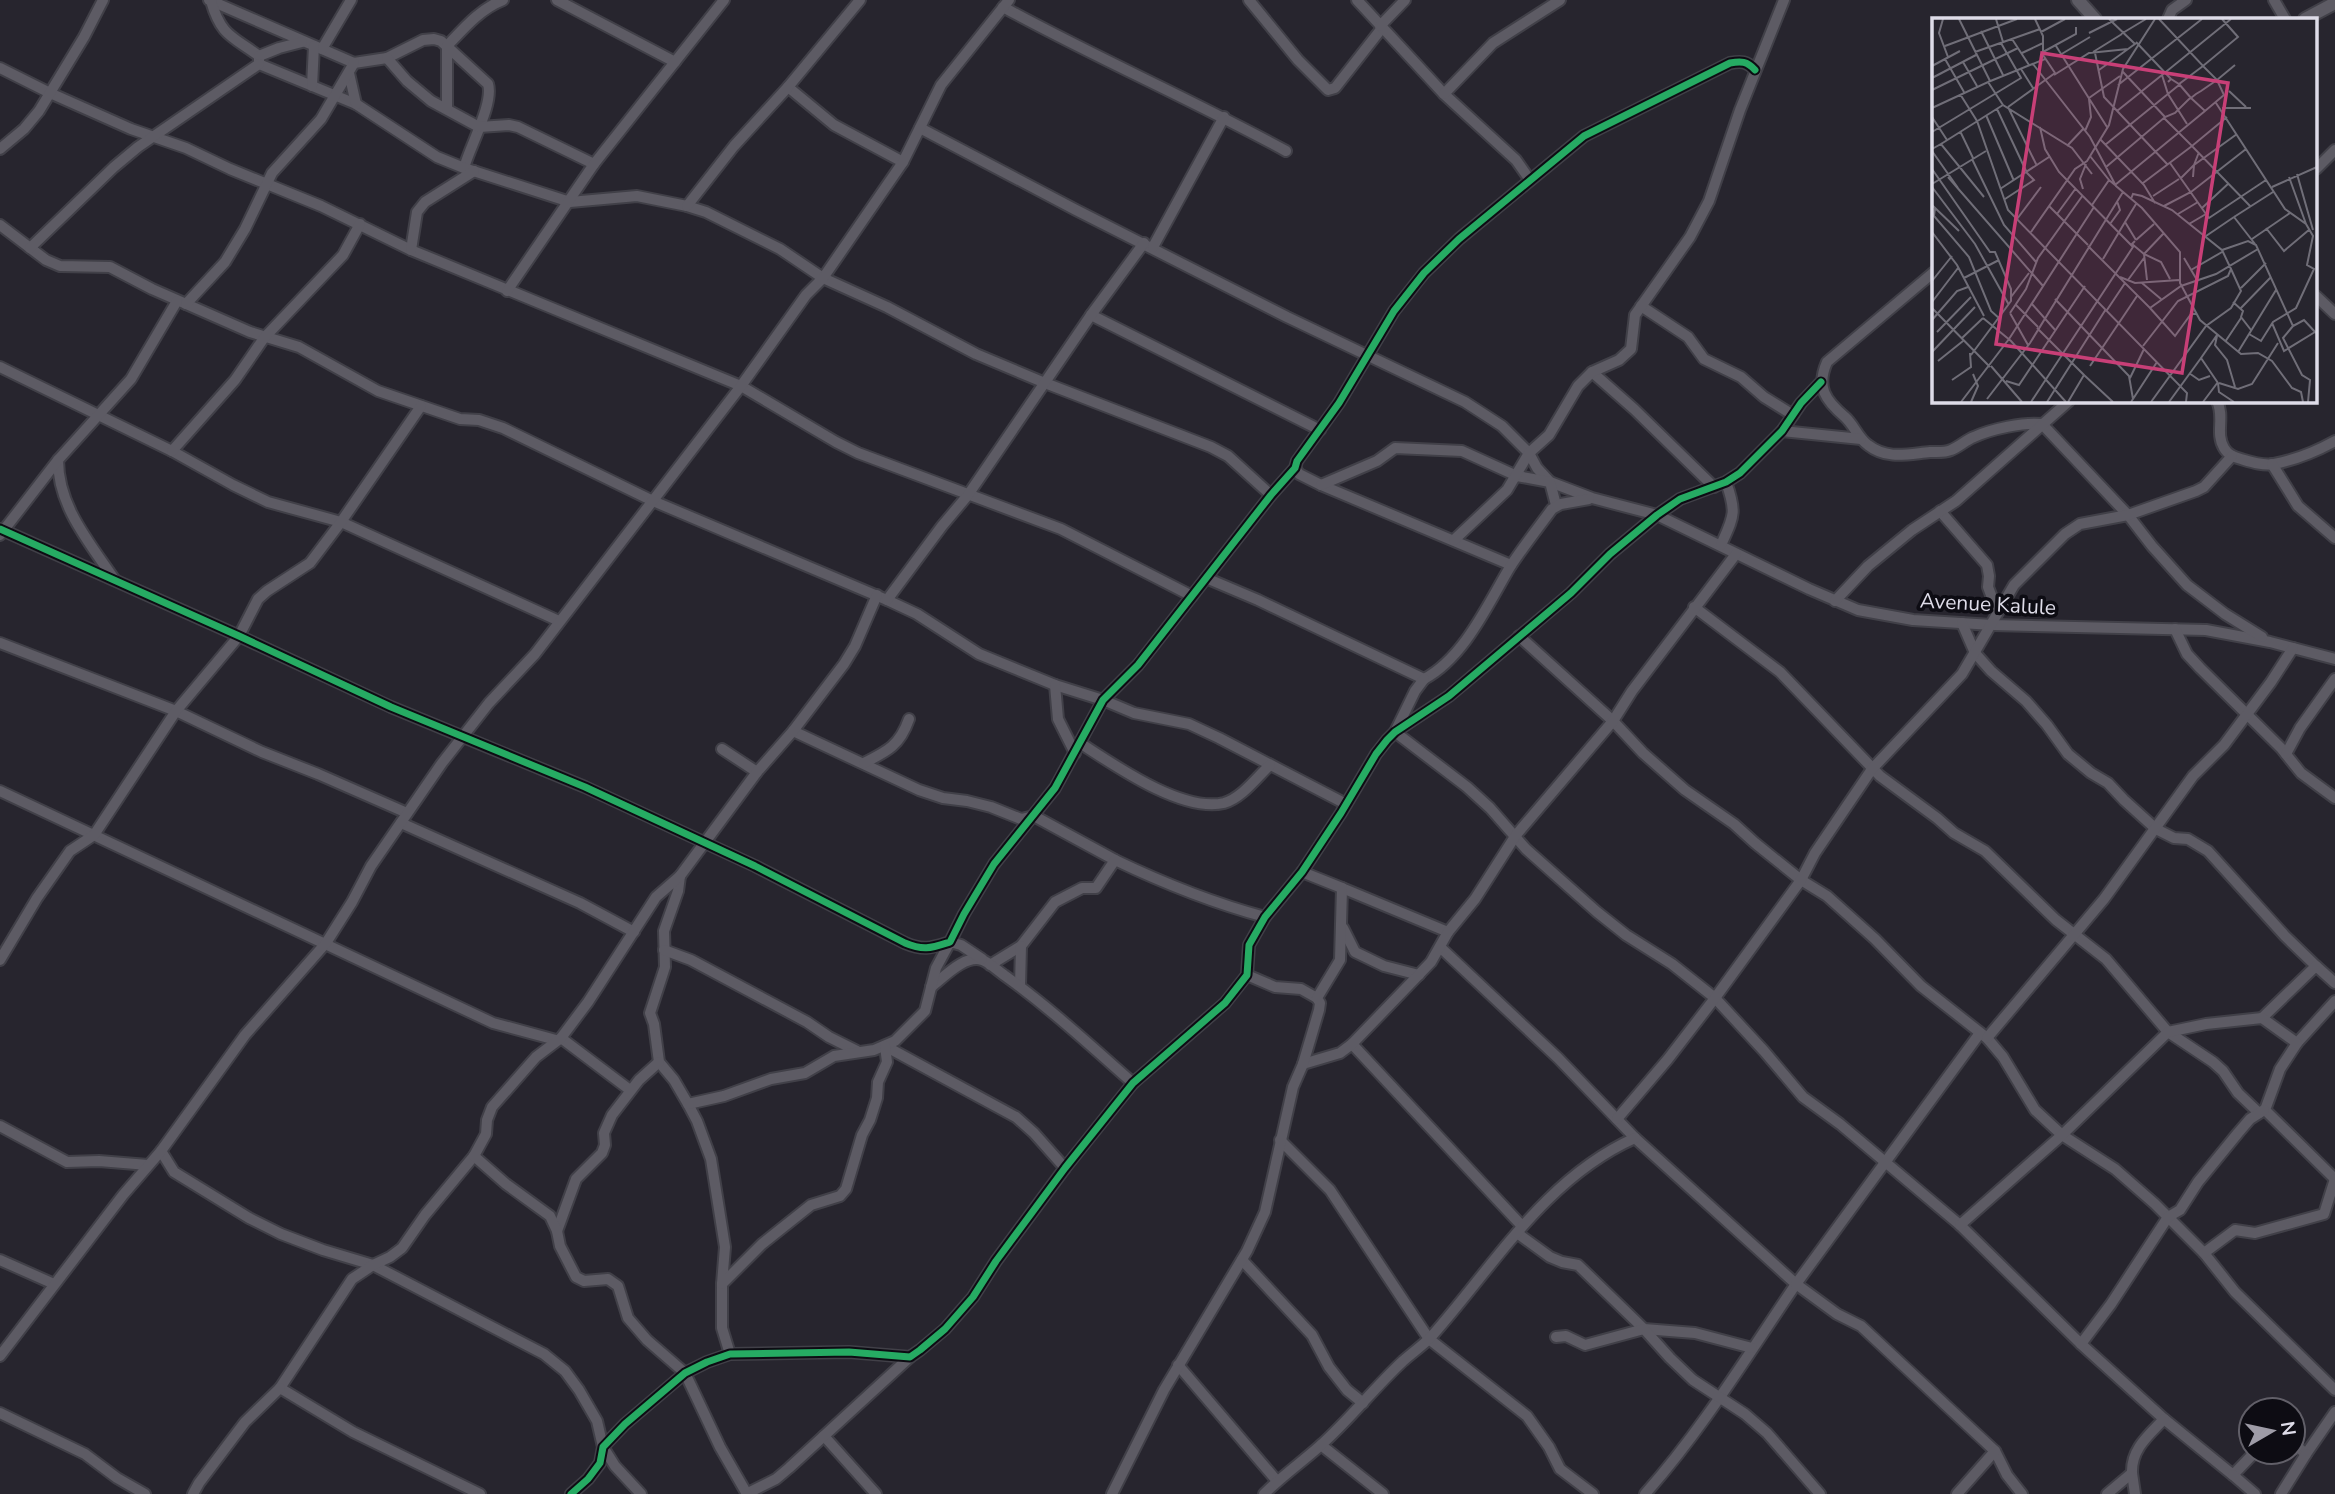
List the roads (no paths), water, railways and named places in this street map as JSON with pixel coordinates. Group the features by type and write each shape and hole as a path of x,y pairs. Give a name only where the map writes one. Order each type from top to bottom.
{"street":[{"path":"0,149 24,129 50,93 103,0"},
{"path":"210,0 318,47 351,68 356,104"},
{"path":"210,0 220,27 259,60 356,104 437,157 570,202 628,196 687,206 724,219 780,249 823,278 976,354 1211,447 1228,456 1271,495"},
{"path":"312,86 318,47 351,0"},
{"path":"447,109 447,46 472,19 503,0"},
{"path":"556,0 675,62"},
{"path":"507,291 594,164 724,0"},
{"path":"687,206 734,146 788,87 860,0"},
{"path":"1249,0 1298,60 1328,90 1335,88 1405,0"},
{"path":"1357,0 1444,94 1516,160 1530,180"},
{"path":"1444,94 1493,43 1560,0"},
{"path":"1454,540 1499,499 1517,476 1529,453 1549,435 1578,387 1592,372 1619,360 1631,349 1635,315 1690,237 1709,201 1755,70 1784,0"},
{"path":"2078,0 2094,18"},
{"path":"2168,18 2172,10 2186,0"},
{"path":"2274,0 2284,18"},
{"path":"2329,0 2335,3"},
{"path":"2307,18 2335,3"},
{"path":"0,1356 161,1151 245,1035 326,943 372,866 462,737 489,703 536,654 741,386 806,295 823,278 903,162 941,85 1006,4 1070,44 1224,117 1286,151"},
{"path":"411,250 417,212 425,202 469,169 490,89 488,84 441,40 434,38 423,40 387,58 351,68 321,119 272,173 245,229 225,262 181,303 131,379 58,460 1,532 240,635 391,707 585,787 705,842 905,943 920,949 950,942 961,945 1020,986 1133,1083"},
{"path":"30,248 138,147 259,60 302,41"},
{"path":"387,58 431,101 479,127 518,127 594,164"},
{"path":"688,1104 724,1096 771,1079 805,1073 834,1056 874,1050 895,1041 925,1011 936,968 964,915 994,864 1055,788 1102,699 1138,665 1271,495 1296,468 1297,461 1354,378 1394,311 1424,273 1459,239 1584,136 1721,67 1740,61 1749,63 1755,70"},
{"path":"0,68 131,129 155,136 360,224 411,250 741,386 836,442 887,465 1061,529 1192,596"},
{"path":"788,87 834,125 903,162"},
{"path":"193,1494 245,1422 280,1388 352,1279 402,1248 425,1215 474,1156 486,1134 492,1107 536,1057 558,1039 588,1002 656,897 680,876 757,772 793,731 844,664 882,598 968,495 1091,315 1149,245 1224,117"},
{"path":"920,128 1076,210 1465,402 1502,426 1529,453 1549,482 1556,505"},
{"path":"131,129 138,147"},
{"path":"2318,167 2335,150"},
{"path":"172,451 235,380 264,338 342,255 360,224"},
{"path":"0,225 46,260 60,265 110,267 181,303 264,338 299,347 323,358 352,378 378,391 460,419 503,428 653,501 917,614 979,654 1134,713 1189,724 1346,804"},
{"path":"1395,732 1449,696 1571,593 1610,554 1657,515 1680,499 1726,482 1740,473 1782,431 1821,382 1826,362 1932,274"},
{"path":"2318,298 2335,314"},
{"path":"1641,306 1688,337 1704,359 1741,377 1764,397 1793,415"},
{"path":"1091,315 1320,430"},
{"path":"0,367 172,451 268,502 341,522 559,621"},
{"path":"1592,372 1714,487"},
{"path":"1821,382 1832,406 1849,421 1861,439 1878,451 1896,456 1943,452 1991,431 2042,424 2128,515 2152,546 2196,593 2270,642"},
{"path":"1835,601 1868,566 1912,530 1956,501 2068,402"},
{"path":"2218,402 2222,419 2219,435 2224,449 2232,456 2272,464 2322,448 2335,441"},
{"path":"0,960 37,898 70,851 94,835 176,711 240,635 251,608 267,591 310,564 421,406"},
{"path":"1782,431 1861,439"},
{"name":"Avenue Kalule","path":"1321,485 1377,461 1395,447 1462,451 1517,476 1549,482 1592,498 1657,515 1835,601 1881,615 1992,625 2090,629 2175,628 2233,634 2335,659"},
{"path":"1617,1119 1715,998 1801,880 1815,853 1872,769 1962,674 2014,585 2080,524 2128,515 2204,487 2232,456"},
{"path":"58,460 58,479 71,515 115,580"},
{"path":"2272,464 2298,506 2335,537"},
{"path":"1296,468 1299,474 1321,485 1511,565"},
{"path":"1721,545 1733,517 1734,506 1726,482"},
{"path":"474,1156 506,1184 550,1216 560,1246 576,1277 584,1281 608,1279 618,1286 628,1318 647,1340 685,1373 720,1447 747,1494 776,1479 909,1357 945,1329 973,1297 996,1261 1065,1168 1133,1083 1225,1003 1247,975 1249,945 1265,918 1302,872 1376,754 1395,732 1415,691 1424,679 1442,666 1474,629 1511,565 1556,505 1592,498"},
{"path":"1940,511 1987,565 1988,587 1997,611"},
{"path":"1303,1064 1340,1053 1352,1044 1419,975 1441,948 1448,932 1475,899 1516,835 1613,721 1632,691 1736,554"},
{"path":"1206,578 1424,679"},
{"path":"1694,607 1780,671 1872,769 1954,834 1984,852 2074,936 2106,959 2168,1032 2213,1062 2223,1071 2238,1093 2262,1111 2335,1179 2330,1213 2255,1233 2235,1230 2204,1253"},
{"path":"1962,623 1975,653 1991,671 2026,701 2048,725 2068,754 2108,783 2156,829 2174,838 2188,839 2208,851 2285,936 2335,983"},
{"path":"2175,628 2187,654 2301,772 2335,798"},
{"path":"1519,636 1685,790 1734,824 1801,880 1844,910 1913,978 1983,1036 2003,1057 2035,1110 2063,1135 2115,1169 2168,1217 2204,1253 2235,1292 2335,1390"},
{"path":"0,643 176,711 262,752 318,774 634,932"},
{"path":"1645,1494 1672,1464 1720,1399 1796,1284 1885,1161 1983,1036 2074,936 2193,776 2220,750 2246,716 2293,648"},
{"path":"2286,754 2335,679"},
{"path":"1055,685 1058,719 1078,748 1165,792 1206,803 1225,803 1239,795 1270,765"},
{"path":"864,763 897,743 909,719"},
{"path":"793,731 919,790 943,798 967,801 1021,819 1034,816 1159,881 1265,918"},
{"path":"1395,732 1467,786 1516,835 1526,849 1597,912 1626,935 1672,964 1715,998 1803,1097 1885,1161 1960,1225 2081,1343 2164,1419 2255,1494"},
{"path":"722,749 757,772"},
{"path":"0,791 493,1023 558,1039 630,1090"},
{"path":"931,987 970,960 986,962 1021,947 1055,902 1082,888 1096,888 1115,860"},
{"path":"1302,872 1448,932"},
{"path":"680,876 678,891 664,931 665,967 650,1013 659,1062 674,1080 688,1104 711,1159 725,1247 722,1328 730,1354"},
{"path":"1317,998 1340,960 1342,888"},
{"path":"1342,924 1356,952 1384,966 1419,975"},
{"path":"1020,986 1021,947"},
{"path":"1441,948 1558,1058 1635,1138 1796,1284 1837,1314 1861,1326 1996,1451 2007,1475 2022,1494"},
{"path":"928,949 936,968"},
{"path":"664,950 691,960 807,1021 857,1051"},
{"path":"1340,960 1356,952"},
{"path":"1960,1225 2063,1135 2168,1032 2206,1024 2262,1018 2316,966"},
{"path":"1112,1494 1178,1364 1242,1260 1265,1212 1293,1087 1303,1064 1319,1010 1320,1003 1317,998 1301,989 1275,987 1247,975"},
{"path":"2081,1343 2111,1304 2168,1217 2180,1210 2198,1182 2238,1133 2262,1111 2280,1069 2297,1043 2335,1001"},
{"path":"2262,1018 2297,1043"},
{"path":"1352,1044 1520,1230 1550,1257 1578,1265 1693,1380 1745,1414 1767,1433 1820,1494"},
{"path":"885,1046 1016,1117 1065,1168"},
{"path":"722,1283 762,1244 811,1205 840,1196 846,1189 862,1135 877,1098 878,1082 887,1062 885,1046"},
{"path":"557,1231 576,1179 602,1153 608,1124 630,1090 659,1062"},
{"path":"0,1126 67,1162 99,1161 148,1165"},
{"path":"1264,1494 1321,1445 1402,1361 1429,1339 1520,1230 1569,1178 1609,1150 1635,1138"},
{"path":"1280,1140 1330,1190 1429,1339 1527,1416 1549,1447 1560,1469 1593,1494"},
{"path":"161,1151 174,1172 248,1218 313,1246 373,1265 544,1354 565,1371 597,1422 603,1447 615,1466 640,1494"},
{"path":"0,1260 54,1284"},
{"path":"1242,1260 1312,1335 1329,1367 1347,1390 1363,1403"},
{"path":"1556,1337 1566,1336 1585,1345 1644,1329 1695,1333 1752,1348"},
{"path":"571,1494 589,1479 600,1463 603,1447 625,1424 685,1373 730,1354 849,1352 909,1357"},
{"path":"1178,1364 1277,1481"},
{"path":"280,1388 353,1432 480,1494"},
{"path":"2307,1453 2335,1412"},
{"path":"0,1413 85,1454 117,1478 145,1494"},
{"path":"2135,1494 2132,1463 2135,1451 2164,1419"},
{"path":"824,1436 876,1494"},
{"path":"1321,1445 1383,1494"},
{"path":"1957,1494 1996,1451"},
{"path":"2233,1475 2242,1466"},
{"path":"2281,1494 2298,1466"},
{"path":"2107,1494 2132,1473"}]}
